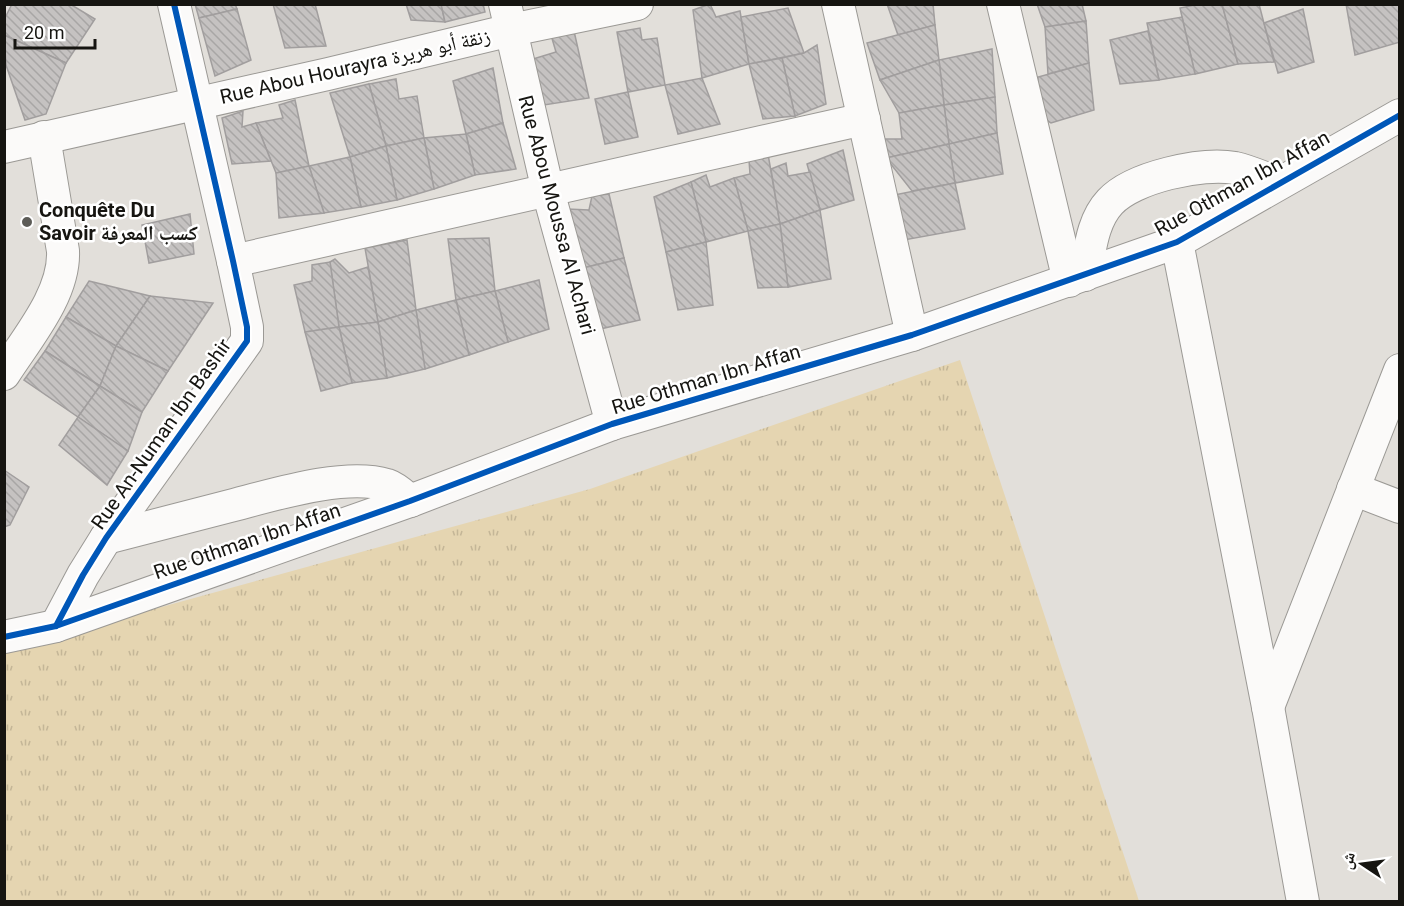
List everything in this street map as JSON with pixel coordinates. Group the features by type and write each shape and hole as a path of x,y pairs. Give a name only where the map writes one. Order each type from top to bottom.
{"street":[{"name":"Rue An-Numan Ibn Bashir","path":"56,626 106,538 246,340 247,327 233,261 174,4"},
{"name":"Rue Abou Hourayra زنقة أبو هريرة","path":"4,147 328,74 508,17 637,4"},
{"path":"838,4 912,335"},
{"path":"1004,4 1077,278"},
{"name":"Rue Abou Moussa Al Achari","path":"508,17 548,191 612,424"},
{"name":"Rue Othman Ibn Affan","path":"4,637 56,626 410,501 612,424 912,335 1177,242 1400,115"},
{"path":"233,261 864,118"},
{"path":"4,374 55,293 63,267 63,251 44,137"},
{"path":"1077,278 1098,219 1110,201 1133,186 1184,169 1209,165 1236,168 1278,183"},
{"path":"1177,242 1268,707 1303,902"},
{"path":"1268,707 1400,370"},
{"path":"106,538 287,491 330,484 366,482 386,485 410,501"},
{"path":"1353,489 1400,507"}],"green space":[{"path":"960,360 1139,901 5,902 5,650 590,489"}],"building":[{"path":"12,4 70,4 95,19 66,63 4,35 4,20"},
{"path":"195,4 235,4 237,9 199,18"},
{"path":"273,4 315,4 326,46 285,48"},
{"path":"406,4 441,4 445,22 411,20"},
{"path":"441,4 483,4 485,12 445,22"},
{"path":"710,4 716,17 740,11 749,64 702,78 693,10"},
{"path":"887,4 933,4 935,25 898,35"},
{"path":"1037,4 1082,4 1086,21 1045,27"},
{"path":"1200,4 1222,4 1238,64 1195,74 1180,8"},
{"path":"1222,4 1259,4 1274,62 1238,64"},
{"path":"1346,4 1400,4 1400,42 1355,55"},
{"path":"788,8 804,53 749,64 741,17"},
{"path":"237,9 251,60 215,76 199,18"},
{"path":"1303,9 1314,62 1278,73 1264,23"},
{"path":"1182,17 1195,74 1159,80 1147,23"},
{"path":"1086,21 1089,63 1048,74 1045,27"},
{"path":"935,25 939,60 880,80 867,43"},
{"path":"640,28 642,40 657,38 665,85 628,92 617,32"},
{"path":"574,31 589,98 544,105 533,59 556,52 551,35"},
{"path":"1148,31 1159,80 1120,84 1110,40"},
{"path":"4,35 66,63 46,114 25,120 6,65"},
{"path":"817,45 826,104 795,116 782,58 804,53"},
{"path":"992,49 995,97 944,105 939,60"},
{"path":"782,58 795,116 763,119 749,64"},
{"path":"939,60 944,105 899,113 880,80"},
{"path":"1089,63 1094,110 1051,123 1036,114 1038,77"},
{"path":"493,68 503,123 466,134 453,81"},
{"path":"702,78 720,124 678,134 665,85"},
{"path":"396,79 399,99 417,96 424,138 386,146 369,84"},
{"path":"369,84 386,146 350,157 330,93"},
{"path":"628,92 638,137 605,144 595,99"},
{"path":"995,97 997,133 949,144 944,105"},
{"path":"295,100 309,166 276,173 256,123 283,118 279,105"},
{"path":"944,105 949,144 886,158 884,139 902,139 899,113"},
{"path":"243,111 242,127 256,123 271,161 232,164 222,118"},
{"path":"503,123 516,169 475,175 466,134"},
{"path":"997,133 1003,174 955,183 949,144"},
{"path":"466,134 475,175 434,189 424,138"},
{"path":"424,138 434,189 397,200 386,146"},
{"path":"949,144 955,183 912,191 886,158"},
{"path":"386,146 397,200 361,207 350,157"},
{"path":"843,150 854,200 820,210 807,164"},
{"path":"768,154 780,224 748,231 734,178 750,174 749,160"},
{"path":"350,157 361,207 324,213 309,166"},
{"path":"786,163 788,176 810,172 820,210 780,224 771,169"},
{"path":"309,166 324,213 279,218 276,173"},
{"path":"706,175 710,187 734,178 748,231 706,242 691,182"},
{"path":"691,182 706,242 666,252 654,197"},
{"path":"955,183 965,229 904,240 894,195"},
{"path":"609,194 624,258 583,268 568,209 589,210 592,196"},
{"path":"820,210 831,279 788,287 780,224"},
{"path":"190,214 194,254 149,263 142,225"},
{"path":"780,224 788,287 758,288 748,231"},
{"path":"489,238 495,291 456,300 448,239"},
{"path":"407,240 416,310 378,322 365,248"},
{"path":"706,242 713,305 678,310 666,252"},
{"path":"624,258 640,320 600,329 583,268"},
{"path":"335,259 349,273 368,267 378,322 339,327 330,262"},
{"path":"330,262 339,327 305,332 294,285 312,281 312,265"},
{"path":"539,280 549,329 508,342 495,291"},
{"path":"89,281 150,296 116,346 66,317"},
{"path":"495,291 508,342 469,355 456,300"},
{"path":"150,296 213,303 168,371 116,346"},
{"path":"456,300 469,355 425,369 416,310"},
{"path":"416,310 425,369 387,378 378,322"},
{"path":"66,317 116,346 100,386 45,351"},
{"path":"378,322 387,378 352,383 339,327"},
{"path":"339,327 352,383 321,391 305,332"},
{"path":"116,346 168,371 142,412 100,386"},
{"path":"45,351 100,386 78,417 24,380"},
{"path":"100,386 142,412 128,451 78,417"},
{"path":"78,417 128,451 107,485 59,445"},
{"path":"4,470 29,487 10,525 4,527"}],"cycle path":[{"path":"56,626 106,538 247,341 247,327 233,261 174,4"},
{"path":"4,637 56,626 410,501 612,424 912,335 1177,242 1400,115"}],"place":[{"name":"Conquête Du Savoir كسب المعرفة","path":"27,222"}]}
